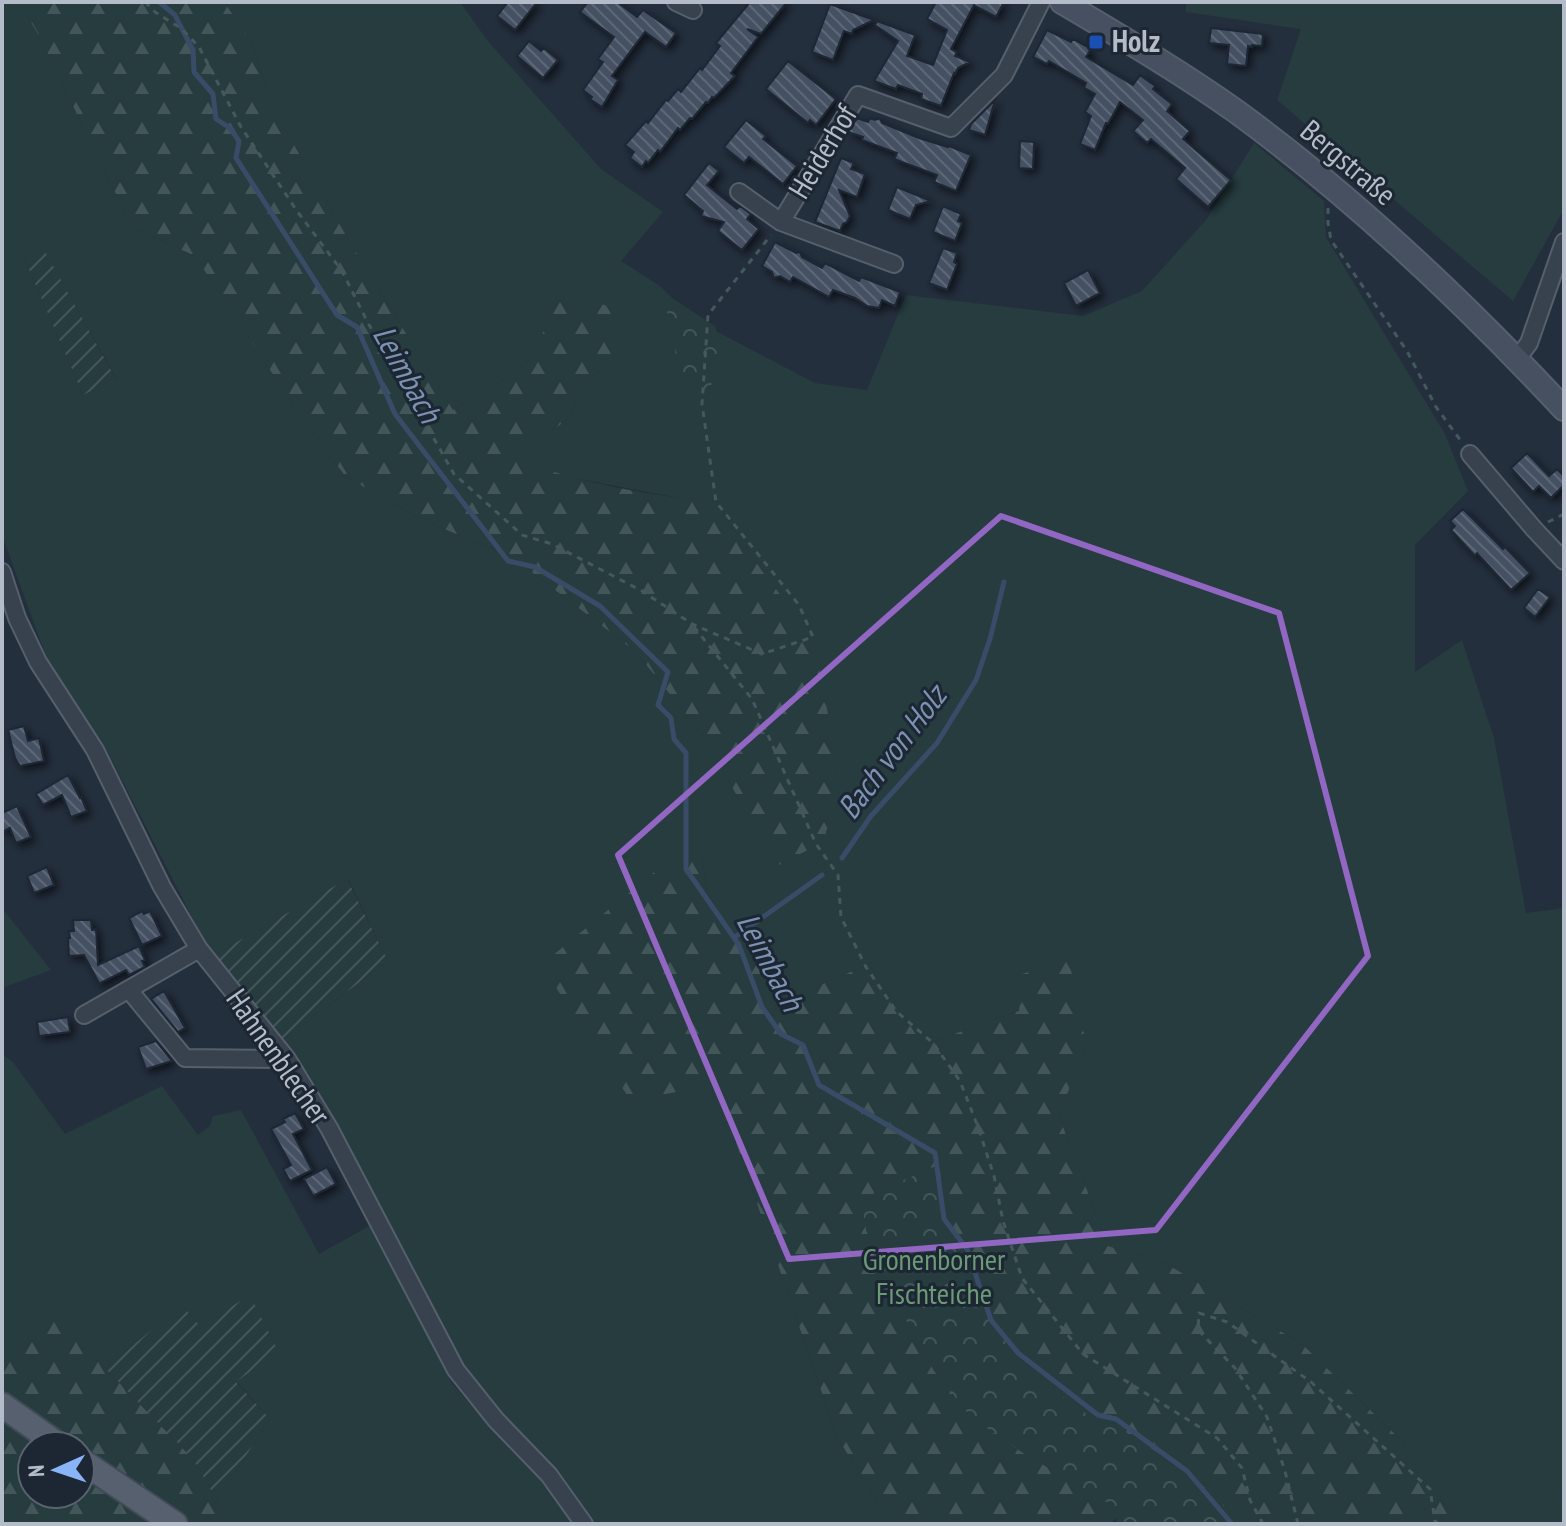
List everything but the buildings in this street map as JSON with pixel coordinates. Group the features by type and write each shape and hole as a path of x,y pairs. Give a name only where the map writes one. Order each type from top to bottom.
{"main road":[{"path":"2,1405 37,1430"},
{"path":"96,1471 175,1524"}],"street":[{"path":"676,2 693,10"},
{"name":"Heiderhof","path":"781,222 858,95 951,128 1004,75 1041,2"},
{"name":"Bergstraße","path":"1062,2 1144,50 1236,112 1329,184 1455,296 1564,409"},
{"name":"Heiderhof","path":"739,192 781,222 894,264"},
{"path":"1517,359 1529,343 1564,242"},
{"path":"1470,454 1564,561"},
{"name":"Hahnenblecher","path":"2,572 17,618 38,662 95,750 162,887 199,949 287,1059 329,1128 456,1370 496,1420 549,1475 584,1524"},
{"path":"84,1015 199,949"},
{"path":"129,990 185,1058 287,1059"}],"path":[{"path":"145,2 182,29 199,47 241,127 342,271 454,474 522,535 552,544 642,591 692,624 762,654 813,637 799,605 716,502 702,404 708,315 781,222"},
{"path":"1329,184 1331,240 1407,351 1436,407 1470,454"},
{"path":"692,624 752,699 816,844 838,875 841,917 866,967 896,1011 933,1043 960,1081 994,1176 1003,1221 1022,1278 1083,1354 1217,1438 1242,1468 1250,1500 1263,1524"},
{"path":"1298,1524 1267,1417 1235,1368 1198,1330 1199,1313 1227,1322 1311,1382 1430,1489 1435,1521 1439,1524"}],"highlighted area":[{"path":"1001,516 1279,613 1368,956 1156,1230 789,1259 618,855"}],"green space":[{"path":"2,2 18,2 37,32 132,227 195,256 295,408 345,476 420,519 512,557 636,652 708,742 760,839 779,865 762,571 716,502 684,499 564,476 514,459 569,418 584,382 622,357 559,292 534,357 488,390 453,410 351,244 271,105 252,42 224,2 460,2 487,40 601,169 663,212 621,261 660,286 693,319 815,383 867,390 906,295 1083,316 1142,291 1206,220 1254,143 1324,201 1326,237 1445,434 1468,491 1415,545 1415,672 1462,640 1494,738 1526,913 1564,908 1564,1493 1537,1523 1464,1523 1430,1489 1402,1441 1302,1344 1165,1263 1108,1246 1059,1116 1086,1044 1019,1011 923,1045 869,964 784,1001 707,894 700,843 716,1084 837,1437 891,1524 593,1524 554,1470 461,1366 332,1114 281,1041 388,961 348,879 212,956 103,743 49,665 2,535","holes":["42,247 116,378 83,395 24,258"]},
{"path":"18,2 224,2 252,42 271,105 351,244 453,410 488,390 534,357 558,292 615,308 622,357 584,382 569,418 515,459 614,487 716,502 762,571 813,637 841,781 823,842 779,865 760,839 708,742 636,652 512,557 420,519 345,476 295,408 195,256 132,227 37,32"},
{"path":"1186,2 1564,2 1564,209 1513,301 1277,100 1301,29 1186,12"},
{"path":"42,246 116,379 83,395 24,258"},
{"path":"663,292 716,327 718,364 709,392 680,374"},
{"path":"700,843 707,894 783,1001 869,964 923,1045 1019,1011 1022,974 1069,960 1086,1044 1059,1116 1108,1246 1165,1263 1302,1344 1402,1441 1430,1489 1464,1523 1537,1523 1564,1493 1564,1524 1190,1524 1141,1498 1109,1524 891,1524 837,1437 716,1084 631,1101 541,965 680,851"},
{"path":"347,879 388,961 281,1041 212,956"},
{"path":"2,908 51,970 2,988"},
{"path":"2,1054 13,1062 65,1134 162,1086 198,1135 210,1126 213,1116 241,1110 319,1254 371,1225 451,1382 547,1483 575,1524 242,1524 217,1500 270,1419 236,1381 200,1326 182,1305 105,1368 52,1319 5,1351 2,1349"},
{"name":"Gronenborner Fischteiche","path":"938,1165 945,1215 974,1258 991,1324 1033,1374 1083,1412 1115,1425 1166,1458 1220,1499 1235,1524 1117,1524 1115,1507 1023,1453 971,1417 934,1371 912,1333 866,1230 861,1199"},
{"path":"250,1295 278,1351 236,1382 270,1419 217,1500 193,1459 105,1368 182,1305 200,1326"},
{"path":"52,1318 193,1459 217,1500 242,1524 2,1524 2,1349 5,1351"}],"waterway":[{"name":"Leimbach","path":"159,2 175,15 193,50 194,72 213,94 216,119 230,128 239,141 236,158 337,315 357,327 395,414 508,561 535,567 600,606 668,672 658,705 671,718 674,739 686,753 686,869 739,945 762,1007 781,1034 803,1045 819,1085 935,1153 944,1219 967,1249 991,1320 1018,1353 1098,1415 1116,1419 1187,1471 1232,1524"},
{"name":"Bach von Holz","path":"842,858 871,816 937,743 976,680 1004,582"},
{"name":"Bach von Holz","path":"735,937 822,875"}],"place":[{"name":"Holz","path":"1096,42"}]}
